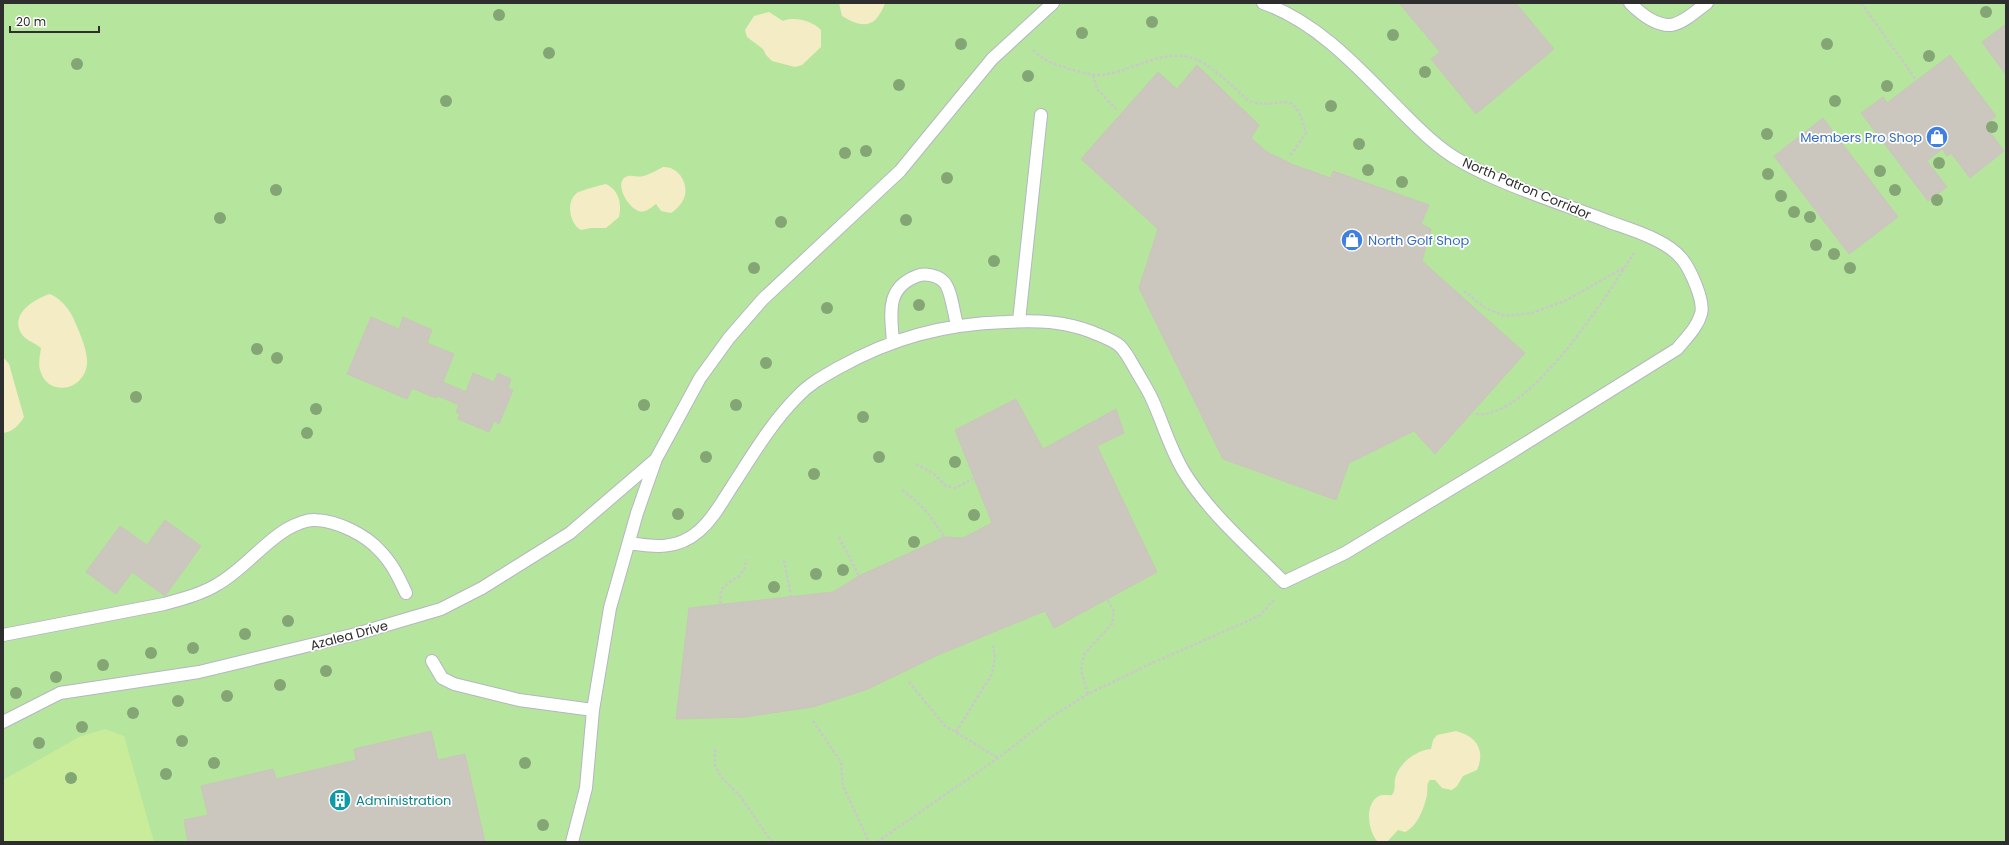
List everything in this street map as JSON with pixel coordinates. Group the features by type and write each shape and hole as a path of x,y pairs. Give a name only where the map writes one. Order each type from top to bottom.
{"lane":[{"path":"572,842 586,788 593,710 610,608 656,459 700,378 729,338 763,299 900,171 969,84 992,59 1053,3"},
{"name":"North Patron Corridor","path":"1263,3 1278,6 1344,54 1427,137 1456,159 1511,184 1645,235 1673,250 1682,259 1698,290 1702,313 1697,325 1678,349 1349,551 1284,582"},
{"path":"1630,3 1647,17 1658,23 1671,25 1682,21 1707,3"},
{"path":"1019,321 1041,115"},
{"path":"893,342 891,317 894,295 899,286 911,278 921,274 935,276 944,281 949,292 957,325"},
{"path":"629,543 656,548 671,545 688,538 699,531 711,519 762,440 783,412 800,393 824,376 853,359 893,342 928,331 957,325 1019,321 1057,322 1081,328 1104,337 1120,346 1151,397 1176,457 1201,498 1284,582"},
{"name":"Azalea Drive","path":"3,722 60,693 199,672 356,634 441,609 482,588 570,533 656,459"},
{"path":"3,635 164,604 190,596 217,585 241,569 286,530 301,522 315,520 332,522 364,538 380,550 389,562 406,593"},
{"path":"432,661 442,678 454,684 519,700 593,710"}],"path":[{"path":"1861,3 1917,80"},
{"path":"1019,35 1036,53 1048,62 1098,75 1116,72 1148,61 1182,56 1204,62 1248,100 1262,104 1282,101 1293,104 1301,115 1306,133 1290,156"},
{"path":"1093,74 1097,89 1117,110"},
{"path":"1476,414 1485,415 1506,406 1538,383 1602,304 1645,235"},
{"path":"1464,291 1486,308 1504,316 1532,313 1565,301 1625,266"},
{"path":"916,464 934,474 946,486 955,488 974,478"},
{"path":"902,490 917,500 930,514 944,537"},
{"path":"840,537 859,576"},
{"path":"720,604 721,590 741,573 747,559"},
{"path":"784,560 791,596"},
{"path":"878,842 998,758 1054,715 1088,694 1150,664 1259,616 1277,597 1284,582"},
{"path":"1088,694 1081,670 1084,654 1112,624 1114,612 1107,599"},
{"path":"956,732 992,674 995,657 993,646"},
{"path":"909,682 944,725 998,758"},
{"path":"812,721 841,762 843,786 869,842"},
{"path":"715,749 715,766 723,779 740,796 772,842"}],"green space":[{"path":"3,3 2006,3 2006,842 3,842"},
{"path":"105,729 124,736 154,842 3,842 3,780 79,737"}],"sand":[{"path":"839,3 885,3 873,22 862,24 856,23 842,16"},
{"path":"769,12 783,21 798,19 818,27 821,30 821,47 802,65 795,67 772,61 763,49 747,37 745,30 754,16"},
{"path":"663,167 668,167 677,172 685,185 685,195 678,208 671,213 661,211 656,204 645,211 635,209 626,200 623,194 621,188 624,178 629,176 650,174"},
{"path":"606,184 617,194 620,202 619,217 606,228 581,230 574,223 570,213 573,197 579,192"},
{"path":"50,294 60,300 70,313 76,323 87,355 87,364 79,381 65,388 50,384 44,379 39,365 41,348 25,338 18,326 21,314 25,308"},
{"path":"3,357 9,364 24,417 15,428 3,433"},
{"path":"1456,731 1469,736 1474,740 1480,750 1480,763 1477,770 1463,776 1457,786 1452,790 1442,788 1435,780 1430,780 1424,805 1414,826 1405,832 1398,830 1387,842 1377,841 1371,830 1369,817 1369,811 1374,800 1381,795 1392,795 1397,773 1408,759 1419,752 1431,749 1433,740 1437,735"}],"building":[{"path":"1399,3 1516,3 1554,49 1476,114 1431,59 1440,52"},
{"path":"2006,24 2006,75 1982,42"},
{"name":"Members Pro Shop","path":"1950,55 1996,116 1985,125 2004,151 1970,178 1951,153 1947,156 1942,149 1927,161 1947,187 1928,201 1861,113 1883,97 1887,103"},
{"path":"1197,65 1259,125 1251,138 1267,152 1294,165 1331,178 1333,171 1429,205 1421,224 1431,229 1422,261 1525,353 1435,454 1414,431 1349,463 1336,500 1223,459 1139,288 1158,229 1081,159 1158,72 1177,89"},
{"path":"1823,118 1898,217 1849,254 1774,156"},
{"path":"371,317 399,329 403,317 432,330 427,343 454,354 443,382 466,392 473,373 494,382 498,373 511,379 508,388 513,390 499,424 494,421 489,432 458,419 460,414 456,412 459,405 438,396 436,398 412,388 407,399 347,374"},
{"path":"1016,399 1043,449 1116,409 1124,433 1097,446 1157,572 1054,628 1045,611 938,655 868,689 813,707 745,717 676,719 689,608 833,592 859,576 944,537 963,538 992,523 955,430"},
{"path":"165,520 201,546 165,596 132,572 116,594 86,572 120,526 147,545"},
{"name":"Administration","path":"431,731 438,760 465,754 485,842 188,842 184,820 208,815 201,786 273,769 276,779 356,760 354,749"}],"place":[{"name":"Members Pro Shop","path":"1937,137"},
{"name":"North Golf Shop","path":"1352,240"},
{"name":"Administration","path":"340,800"}]}
